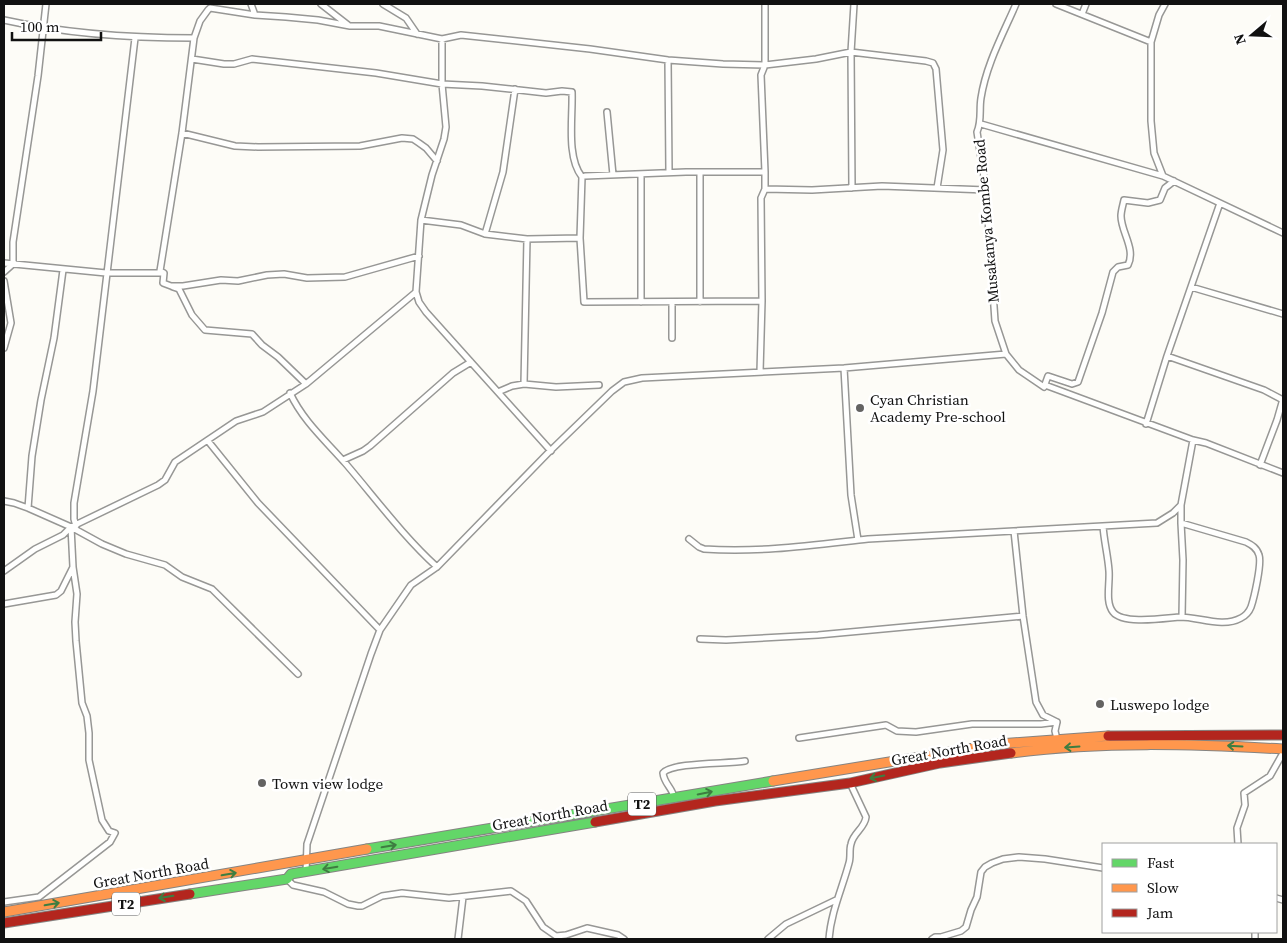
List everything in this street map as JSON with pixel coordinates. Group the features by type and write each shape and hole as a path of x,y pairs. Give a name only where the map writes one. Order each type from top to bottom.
{"highway":[{"name":"Great North Road","path":"4,912 975,747 1028,740 1131,735 1283,735"},
{"name":"Great North Road","path":"4,923 287,879 291,874 715,801 850,783 940,763 1057,748 1115,745 1192,745 1283,749"}],"street":[{"path":"4,272 13,264 13,242 46,4"},
{"path":"203,4 208,10"},
{"path":"251,4 255,16"},
{"path":"321,4 350,26"},
{"path":"383,4 406,18 417,34"},
{"path":"760,372 762,302 761,198 765,189 761,75 765,65 765,4"},
{"path":"852,188 851,52 854,4"},
{"name":"Musakanya Kombe Road","path":"1006,354 995,321 986,190 978,132 981,124 981,98 990,66 1016,4"},
{"path":"1056,4 1151,42"},
{"path":"1082,14 1086,4"},
{"path":"1163,176 1154,153 1151,121 1151,42 1159,15 1165,4"},
{"path":"163,283 164,273 160,270 182,133 194,38 200,21 210,8 255,16 286,16 350,26 379,26 442,39 461,36 590,49 668,60 765,65 816,60 851,52 926,61 934,63 935,66 942,150 937,188"},
{"path":"4,20 43,29 135,38 194,38"},
{"path":"4,902 39,897 110,842 115,833 110,831 102,820 89,760 89,733 87,716 82,703 76,641 77,594 73,567 74,503 93,391 135,38"},
{"path":"442,39 442,84 446,127 421,220 416,292 426,312 551,451"},
{"path":"192,59 224,64 234,64 252,59 376,73 442,84 546,93 572,92 573,153 576,170 582,177 580,238 584,302 762,302"},
{"path":"668,60 670,172"},
{"path":"485,234 503,172 516,89"},
{"path":"607,112 613,175"},
{"path":"981,124 1163,176 1283,233"},
{"path":"182,133 236,146 360,146 402,138 413,139 426,148 436,161"},
{"path":"582,177 670,172 765,172"},
{"path":"700,172 700,302"},
{"path":"641,174 641,302"},
{"path":"1044,386 1048,376 1072,384 1078,382 1102,313 1113,272 1118,267 1128,265 1130,262 1132,256 1121,216 1124,200 1148,203 1160,200 1165,188 1174,181"},
{"path":"765,189 812,190 882,186 986,190"},
{"path":"1146,424 1167,356 1220,203"},
{"path":"421,220 461,225 485,234 526,239 580,238"},
{"path":"524,384 526,239"},
{"path":"163,283 171,286 183,286 221,280 238,281 267,275 284,274 307,278 345,277 419,256"},
{"path":"4,263 106,273 164,273"},
{"path":"28,508 32,456 54,338 63,270"},
{"path":"4,281 10,323 4,348"},
{"path":"163,283 179,289 192,315 205,330 252,334 306,384"},
{"path":"1191,287 1283,314"},
{"path":"4,571 35,549 63,535 74,526 158,486 165,480 175,462 236,422 263,412 306,384 416,292"},
{"path":"672,302 672,338"},
{"path":"306,872 307,844 370,654 380,630 411,585 437,567 551,451 624,382 642,378 844,368 1006,354 1019,370 1044,386 1068,393 1146,424 1206,443 1283,474"},
{"path":"1167,356 1264,390 1283,400 1260,465"},
{"path":"343,460 370,446 454,373 471,362"},
{"path":"844,368 851,495 858,540"},
{"path":"498,392 512,386 524,384 556,387 599,385"},
{"path":"290,393 297,408 311,426 343,460 389,516 437,567"},
{"path":"1182,617 1181,505 1193,440"},
{"path":"208,441 258,503 380,630"},
{"path":"4,502 14,503 74,526 102,544 145,560 165,565 182,577 212,589 298,674"},
{"path":"689,539 699,547 709,549 764,548 806,546 858,540 1103,526 1156,522 1173,513 1181,505"},
{"path":"1103,526 1109,571 1109,604 1120,617 1151,620 1182,617 1228,622 1240,619 1250,609 1260,564 1258,552 1252,545 1181,523"},
{"path":"1014,531 1023,616 1036,702 1043,715 1057,722"},
{"path":"4,604 56,595 61,591 73,567"},
{"path":"700,639 726,640 818,634 1023,616"},
{"path":"799,738 886,725 897,731 916,732 972,724 1041,724 1057,722"},
{"path":"1057,722 1055,731 1058,739"},
{"path":"1238,843 1237,828 1245,805 1244,793 1270,776 1283,753"},
{"path":"674,798 674,791 664,780 663,773 665,770 676,766 745,761"},
{"path":"829,939 836,900 850,861 851,842 866,823 866,817 850,783"},
{"path":"932,939 961,931 966,927 977,897 982,872 992,863 1019,857 1102,868"},
{"path":"287,879 293,885 324,892 348,904 358,906 362,906 382,896 402,894 436,898 463,897 511,891 526,901 543,927 555,937 587,928 618,934 624,939"},
{"path":"458,939 463,897"},
{"path":"768,939 786,924 836,900"}],"traffic: fast":[{"path":"367,849 773,781"},
{"path":"190,894 287,879 291,874 595,822"}],"traffic: slow":[{"path":"773,781 999,744 1108,736"},
{"path":"1011,753 1113,745 1283,749"},
{"path":"4,912 367,849"}],"traffic: jam":[{"path":"1108,736 1283,735"},
{"path":"595,822 715,801 850,783 940,763 1011,753"},
{"path":"4,923 190,894"}],"place":[{"name":"Cyan Christian Academy Pre-school","path":"860,408"},
{"name":"Luswepo lodge","path":"1100,704"},
{"name":"Town view lodge","path":"262,783"}]}
